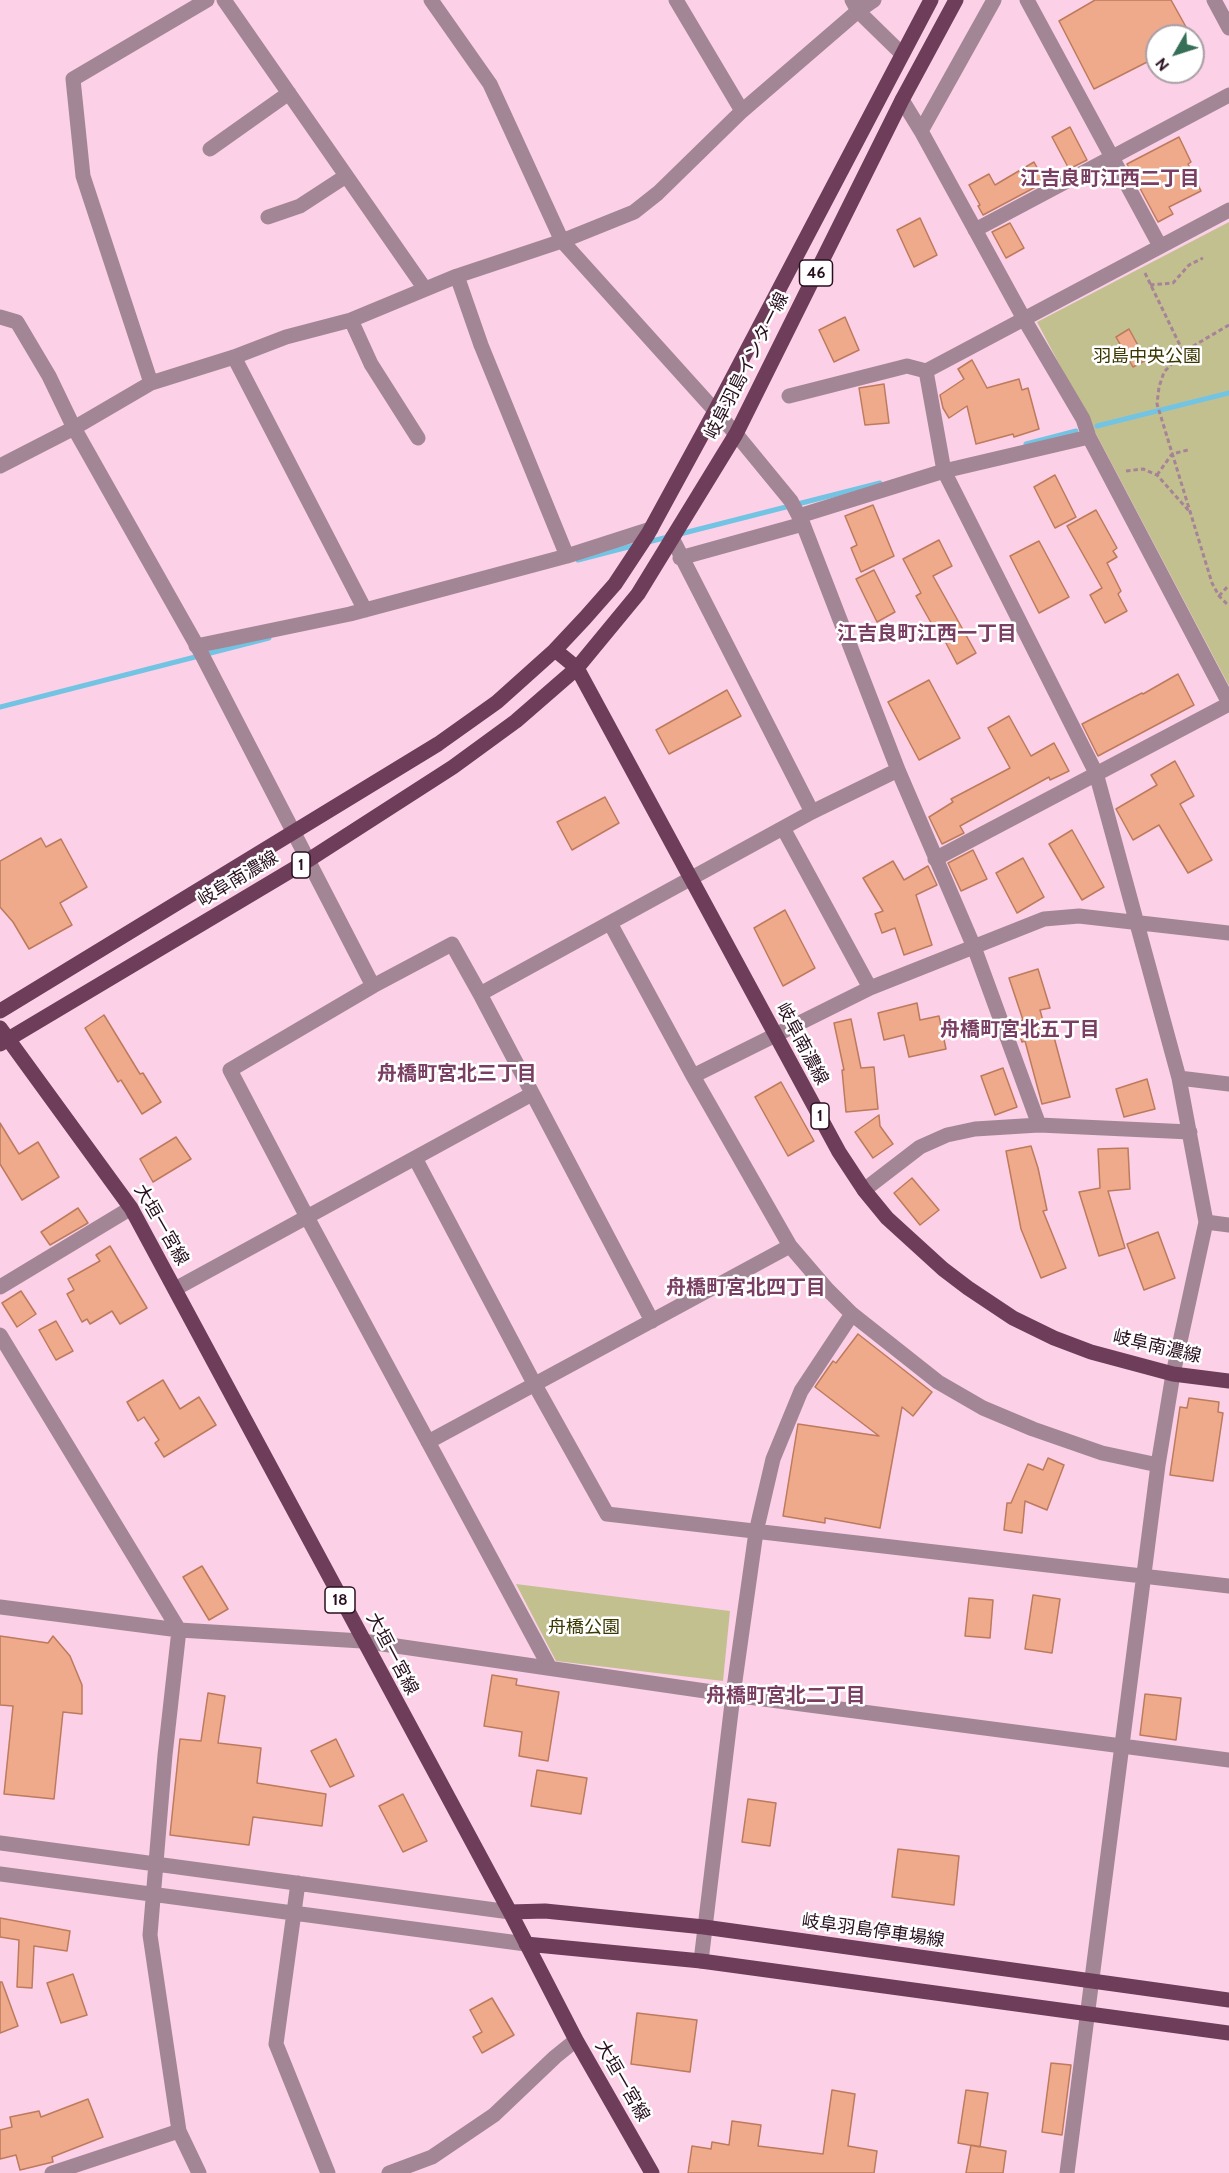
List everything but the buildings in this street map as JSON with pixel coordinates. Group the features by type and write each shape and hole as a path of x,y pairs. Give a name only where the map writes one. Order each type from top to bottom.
{"main road":[{"name":"岐阜羽島インター線","path":"555,650 615,584 650,531 931,0"},
{"name":"岐阜羽島インター線","path":"577,668 638,594 736,434 902,100 956,0"},
{"name":"岐阜南濃線","path":"0,1011 438,744 497,702 555,650 577,668 693,878 775,1036 839,1152 864,1190 887,1218 943,1269 1013,1318 1054,1338 1091,1352 1173,1374 1229,1381"},
{"name":"岐阜南濃線","path":"3,1037 307,861 462,760 516,721 577,668"},
{"name":"大垣一宮線","path":"3,1037 131,1208 362,1641 510,1912 576,2040 652,2173"},
{"name":"岐阜羽島停車場線","path":"510,1912 545,1911 704,1927 1229,2000"},
{"path":"526,1944 701,1960 1229,2033"}],"street":[{"path":"151,383 83,176 73,80 207,0"},
{"path":"224,0 424,289"},
{"path":"431,0 490,84 562,241 736,434 797,513 898,770 974,947 1039,1125"},
{"path":"676,0 742,111"},
{"path":"0,466 74,428 151,383 286,338 351,320 457,276 562,241 634,212 658,193 855,6 874,0"},
{"path":"921,131 994,0"},
{"path":"1027,0 1160,246"},
{"path":"1215,0 1229,28"},
{"path":"855,6 902,54"},
{"path":"210,149 289,93"},
{"path":"975,230 1229,95"},
{"path":"902,100 1024,319 1083,419 1089,437 1229,704 935,859"},
{"path":"268,217 300,206 346,176"},
{"path":"789,396 907,366 926,371 1229,210"},
{"path":"457,276 481,345 567,556"},
{"path":"0,317 17,322 49,376 74,428 198,649 373,986"},
{"path":"351,320 371,364 418,438"},
{"path":"234,357 365,610"},
{"path":"926,371 944,471 1096,773 1179,1078 1206,1222 1173,1374 1158,1465 1067,2173"},
{"path":"680,558 797,513 944,471 1089,437"},
{"path":"198,649 365,610 567,556 650,531"},
{"path":"671,540 812,812"},
{"path":"480,994 812,812 898,770"},
{"path":"783,828 870,988"},
{"path":"693,1076 870,988 1044,919 1079,916 1229,933"},
{"path":"610,923 693,1076 790,1246 852,1314 938,1382 982,1408 1033,1429 1102,1452 1158,1465"},
{"path":"550,1668 230,1070 373,986 452,944 652,1321"},
{"path":"1179,1078 1229,1084"},
{"path":"175,1288 532,1094"},
{"path":"864,1190 920,1147 947,1135 975,1128 1039,1125 1190,1131"},
{"path":"415,1158 607,1514 1229,1586"},
{"path":"0,1287 131,1208"},
{"path":"1206,1222 1229,1225"},
{"path":"428,1442 790,1246"},
{"path":"701,1960 733,1695 756,1532 773,1459 801,1391 852,1314"},
{"path":"0,1335 179,1630 150,1935 179,2131 198,2173"},
{"path":"0,1607 179,1630 362,1641 733,1695 1229,1760"},
{"path":"0,1843 510,1912"},
{"path":"0,1874 526,1944"},
{"path":"298,1883 276,2044 328,2173"},
{"path":"389,2173 432,2157 494,2115 576,2040"},
{"path":"52,2173 179,2131"}],"path":[{"path":"1150,285 1173,282 1189,265 1203,258"},
{"path":"1144,271 1190,366"},
{"path":"1229,325 1184,352 1164,372 1157,404 1212,583 1219,596 1229,606"},
{"path":"1157,475 1172,454 1188,450"},
{"path":"1118,472 1143,469 1157,475 1190,511"},
{"path":"1219,596 1229,585"}],"green space":[{"name":"羽島中央公園","path":"1229,222 1229,686 1037,322"},
{"name":"舟橋公園","path":"516,1584 730,1611 723,1681 556,1661"}],"waterway":[{"path":"1097,426 1229,393"},
{"path":"1026,444 1076,431"},
{"path":"680,534 880,483"},
{"path":"648,542 668,537"},
{"path":"578,560 636,545"},
{"path":"0,707 269,638"}],"district":[{"name":"江吉良町江西二丁目","path":"1110,179"},
{"name":"江吉良町江西一丁目","path":"927,634"},
{"name":"舟橋町宮北五丁目","path":"1020,1030"},
{"name":"舟橋町宮北三丁目","path":"457,1074"},
{"name":"舟橋町宮北四丁目","path":"746,1288"},
{"name":"舟橋町宮北二丁目","path":"786,1696"}]}
